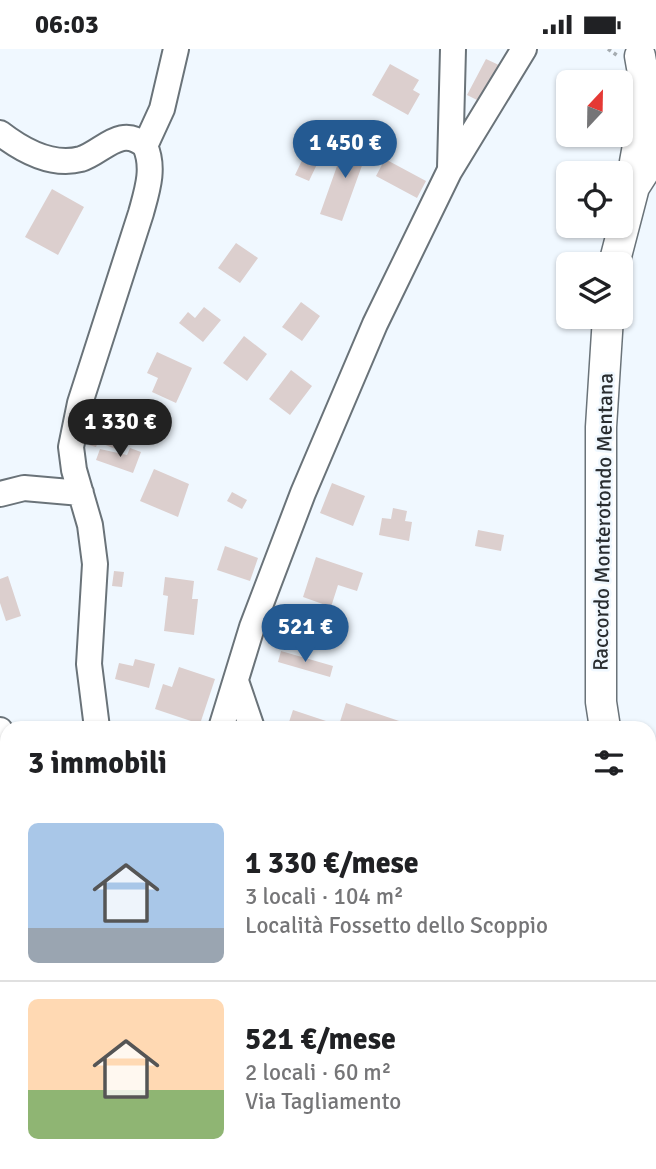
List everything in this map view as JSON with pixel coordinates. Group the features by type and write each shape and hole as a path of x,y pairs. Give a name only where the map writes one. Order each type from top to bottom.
{"main road":[{"path":"617,252 634,187 647,96 644,58"},
{"path":"634,187 645,170 656,139"},
{"name":"Raccordo Monterotondo Mentana","path":"604,721 601,702 601,427 607,329"}],"street":[{"path":"96,721 89,664 95,564 90,525 72,462 72,439 80,403 144,203 150,171 145,146 162,109 176,49"},
{"path":"449,172 453,49"},
{"path":"223,721 303,493 375,324 449,172 524,49"},
{"path":"0,133 32,153 61,160 84,158 121,138 132,138 145,146"},
{"path":"0,494 24,488 82,493"},
{"path":"236,681 250,721"}],"building":[{"path":"486,59 501,66 483,103 467,95"},
{"path":"390,64 419,80 413,90 420,94 408,115 372,95"},
{"path":"347,138 369,146 342,221 320,214"},
{"path":"306,152 320,158 309,181 295,175"},
{"path":"385,159 426,181 417,198 376,176"},
{"path":"52,189 84,207 58,255 25,237"},
{"path":"236,243 258,258 240,283 218,268"},
{"path":"301,302 320,316 302,341 282,327"},
{"path":"204,307 221,320 203,342 179,323 188,312 195,318"},
{"path":"244,336 267,354 247,381 223,363"},
{"path":"157,352 192,368 176,403 152,392 158,378 147,373"},
{"path":"291,370 312,386 290,415 269,399"},
{"path":"98,408 114,414 109,429 124,435 118,450 98,442 96,447 89,445 91,438 87,436"},
{"path":"130,448 141,452 133,473 96,460 100,449 127,455"},
{"path":"154,469 189,484 178,517 140,501"},
{"path":"332,483 365,496 353,526 320,513"},
{"path":"232,492 247,500 242,509 227,501"},
{"path":"393,508 407,511 405,521 412,522 409,541 379,535 382,518 391,519"},
{"path":"478,530 504,535 501,551 475,546"},
{"path":"225,546 258,558 250,581 217,570"},
{"path":"316,557 363,573 357,591 338,585 331,607 303,597"},
{"path":"114,571 124,572 122,587 112,586"},
{"path":"8,576 21,616 6,621 0,603 0,579"},
{"path":"165,577 194,581 192,599 198,599 194,635 164,631 168,596 163,595"},
{"path":"281,615 309,624 301,651 273,642"},
{"path":"281,651 333,666 330,677 278,662"},
{"path":"135,659 155,664 149,688 115,679 119,663 133,666"},
{"path":"179,667 215,679 201,721 191,721 155,709 163,684 172,687"},
{"path":"346,703 399,721 340,721"},
{"path":"293,710 326,721 289,721"}]}
